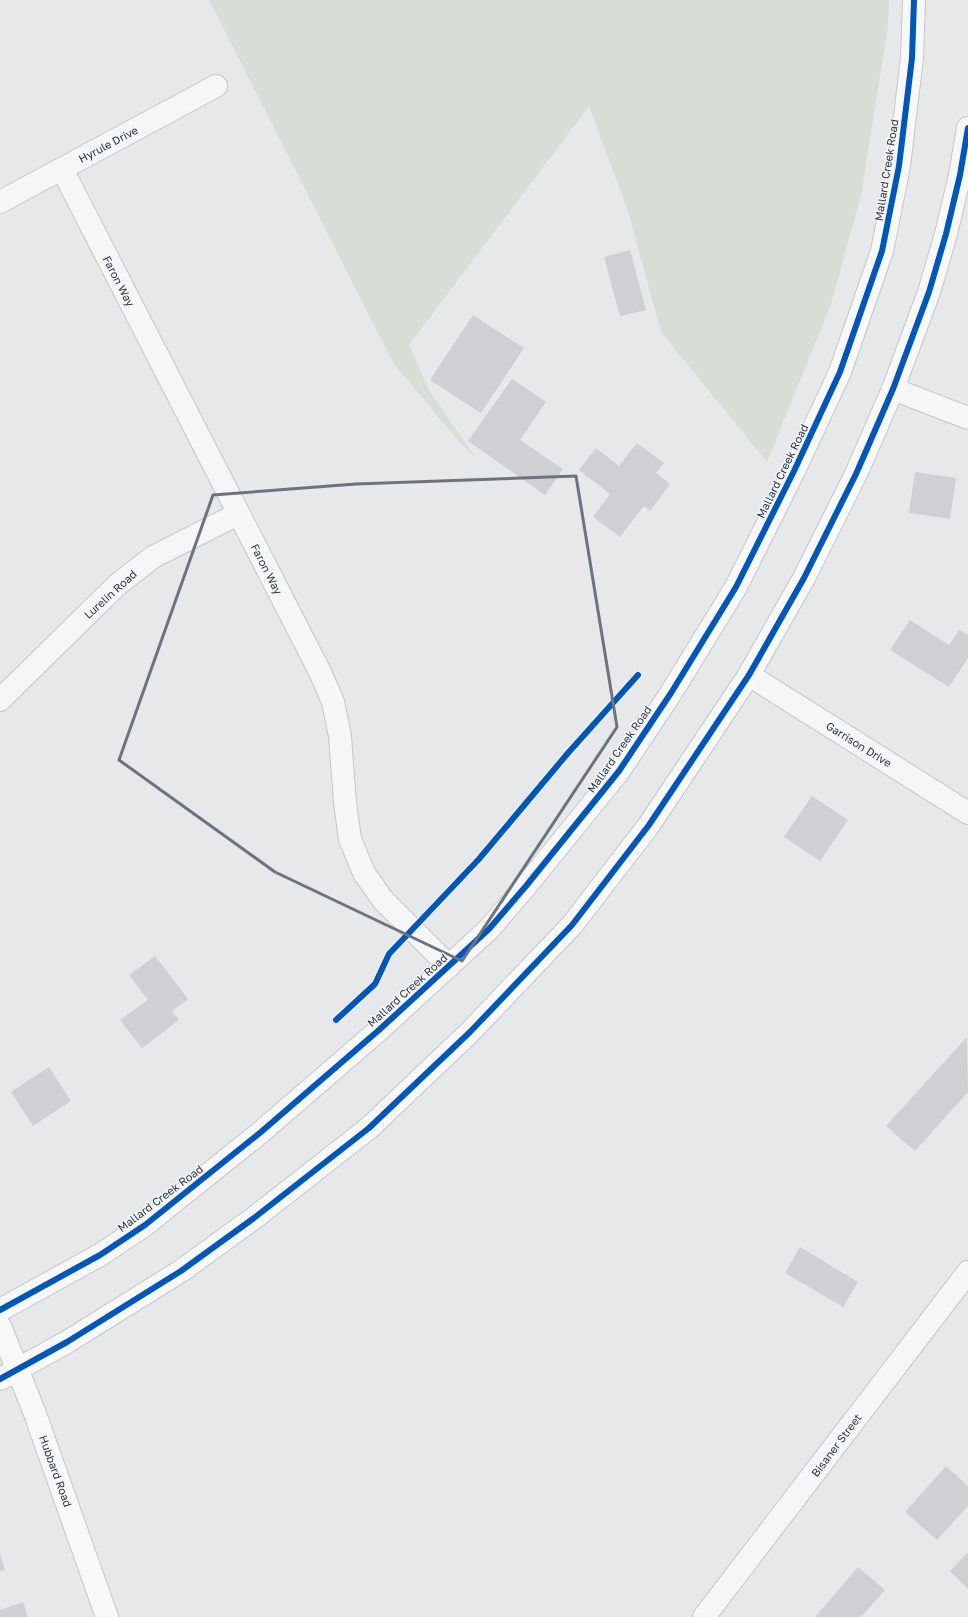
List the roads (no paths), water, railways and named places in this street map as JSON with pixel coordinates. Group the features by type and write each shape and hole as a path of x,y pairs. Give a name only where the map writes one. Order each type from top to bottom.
{"main road":[{"name":"Mallard Creek Road","path":"0,1310 93,1259 145,1225 261,1132 379,1030 489,929 526,886 619,771 736,587 794,471 840,372 882,251 899,166 912,58 914,0"},
{"path":"9,1374 67,1342 181,1271 254,1218 369,1128 470,1032 572,925 649,825 749,675 804,578 856,474 893,390 929,292 946,234 960,175 968,128"},
{"name":"Hubbard Road","path":"0,1326 9,1374 107,1617"}],"street":[{"name":"Hyrule Drive","path":"0,202 216,86"},
{"name":"Faron Way","path":"62,169 320,672 333,702 340,736 345,803 350,839 364,873 383,900 449,966"},
{"path":"893,390 968,418"},
{"name":"Lurelin Road","path":"0,700 117,585 153,557 238,514"},
{"name":"Garrison Drive","path":"749,675 968,813"},
{"name":"Bisaner Street","path":"704,1617 968,1272"}]}
